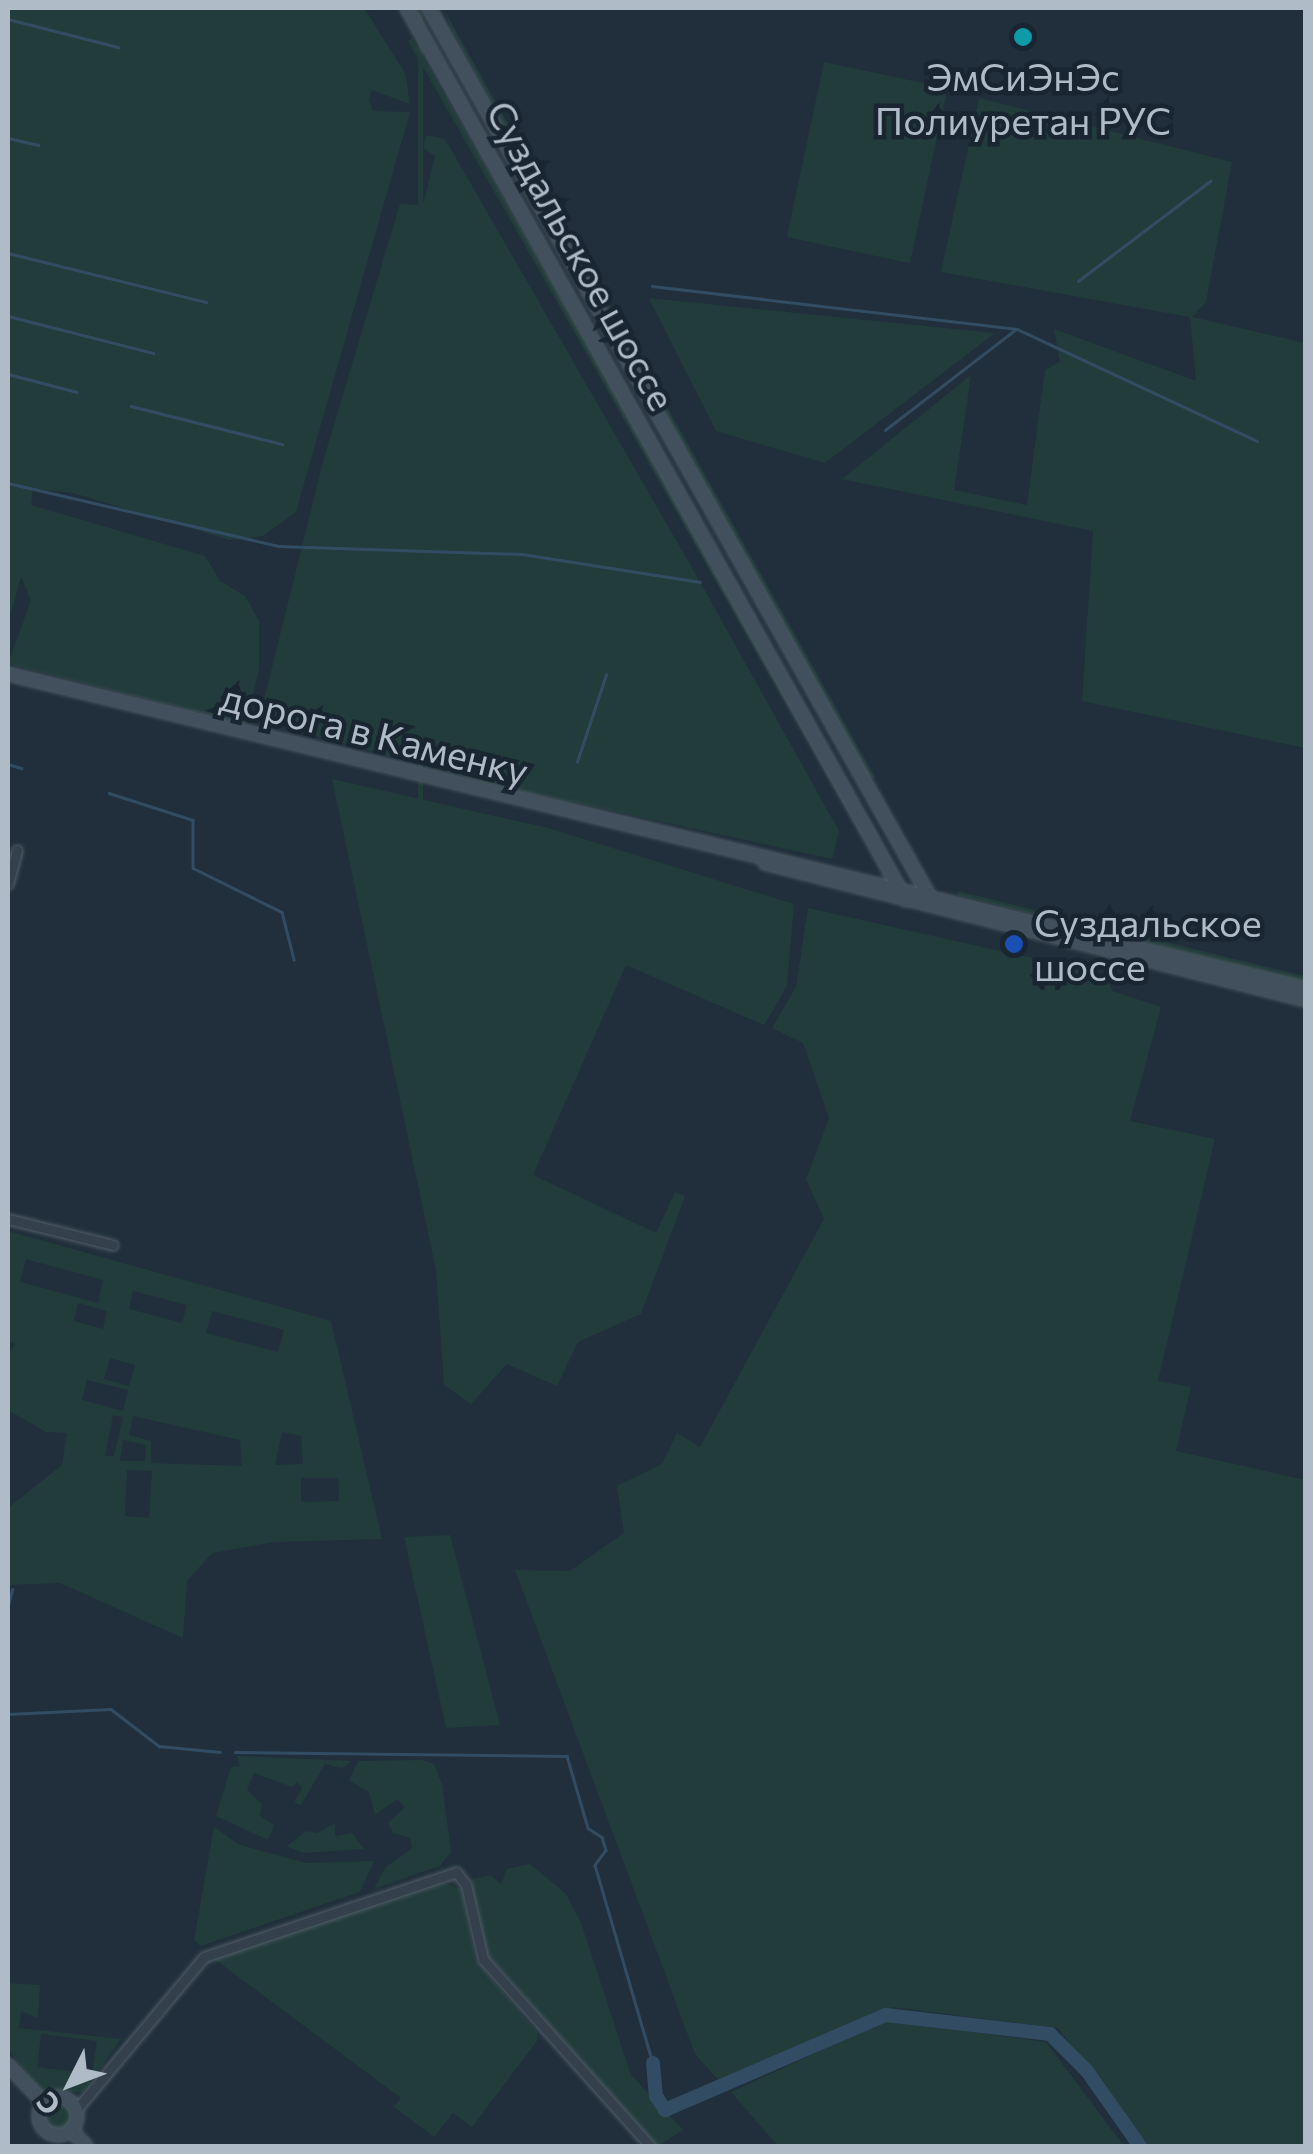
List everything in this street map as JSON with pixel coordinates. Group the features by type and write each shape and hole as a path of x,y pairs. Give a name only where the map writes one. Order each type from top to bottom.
{"main road":[{"name":"Суздальское шоссе","path":"406,8 898,887 918,899"},
{"name":"Суздальское шоссе","path":"429,8 918,899"},
{"name":"дорога в Каменку","path":"8,674 728,850 1306,1000"},
{"name":"дорога в Каменку","path":"728,850 898,887 918,899 1306,989"},
{"path":"8,2065 44,2103 43,2128 56,2135 71,2130"},
{"path":"44,2103 65,2098 76,2110 71,2130"},
{"path":"71,2130 86,2146"}],"street":[{"path":"8,884 16,850"},
{"path":"8,1220 113,1245"},
{"path":"76,2110 204,1957 456,1872 466,1885 483,1959 650,2146"}],"green space":[{"path":"8,8 364,8 405,73 410,104 372,90 369,101 373,111 410,112 296,512 263,536 230,540 73,493 33,489 31,505 205,556 220,581 245,596 259,621 259,669 246,724 8,664 31,600 21,577 8,623"},
{"path":"418,8 423,8 423,983 418,983"},
{"path":"443,8 875,777 870,780 453,33"},
{"path":"412,38 825,760 869,849 408,41"},
{"path":"824,62 947,88 910,263 787,237"},
{"path":"979,98 1232,162 1206,302 1192,317 1305,343 1305,748 1082,701 1093,531 842,479 971,375 954,490 1027,505 1045,370 1060,362 1054,329 1196,381 1190,317 941,272"},
{"path":"426,135 445,139 700,582 839,831 832,859 494,785 259,720 324,458 400,204 423,205 435,156 423,148"},
{"path":"649,298 995,333 825,463 716,431"},
{"path":"332,779 548,828 794,904 787,986 764,1025 626,965 533,1175 656,1233 675,1192 685,1196 641,1314 578,1342 557,1386 507,1364 471,1404 444,1385 436,1270"},
{"path":"958,891 1305,976 1305,982 957,895"},
{"path":"808,908 1107,975 1112,991 1161,1007 1130,1121 1215,1139 1158,1381 1191,1387 1176,1451 1305,1480 1305,2146 1146,2146 1058,2028 892,2007 720,2082 695,2054 515,1570 570,1571 624,1533 617,1486 662,1464 677,1433 700,1447 824,1219 806,1179 829,1118 803,1043 772,1028 796,987"},
{"path":"8,1231 331,1321 382,1539 274,1542 212,1553 187,1581 183,1638 60,1583 8,1585 8,1508 62,1465 67,1433 46,1432 8,1410 8,1355 15,1344 8,1341","holes":["26,1259 103,1280 98,1303 20,1282","133,1291 187,1305 182,1323 129,1309","78,1303 107,1311 103,1329 74,1321","212,1311 284,1330 278,1352 206,1333","110,1358 135,1365 129,1386 104,1379","87,1380 128,1390 123,1411 82,1400","113,1415 123,1417 114,1456 105,1456","133,1416 240,1440 242,1466 151,1463 151,1441 129,1435","282,1432 301,1436 303,1464 275,1465","123,1440 146,1445 145,1461 120,1461","127,1470 152,1471 149,1518 125,1516","301,1478 338,1478 339,1501 301,1502"]},
{"path":"450,1535 500,1725 446,1728 404,1537"},
{"path":"237,1756 352,1761 342,1768 325,1764 301,1805 294,1803 302,1788 297,1782 292,1787 254,1773 247,1790 262,1804 260,1816 274,1825 268,1840 216,1816 231,1767 240,1766"},
{"path":"423,1760 434,1764 442,1784 451,1852 440,1866 374,1889 385,1868 412,1848 410,1838 393,1833 388,1823 405,1807 397,1799 375,1815 369,1792 349,1780 358,1761"},
{"path":"335,1823 335,1836 352,1833 364,1849 303,1853 287,1846 306,1831 317,1833"},
{"path":"214,1827 240,1845 306,1863 374,1861 360,1892 201,1946 194,1940"},
{"path":"530,1864 566,1894 581,1923 631,2075 683,2130 658,2146 488,1955 471,1880 490,1875 501,1884 507,1869"},
{"path":"435,1880 461,1889 476,1961 537,2032 537,2041 472,2127 453,2113 434,2137 394,2107 401,2098 213,1958"},
{"path":"8,1983 40,1985 38,2018 21,2011 19,2028 121,2039 83,2092 40,2091 8,2049","holes":["41,2034 97,2041 92,2074 37,2067"]},
{"path":"886,2021 1046,2042 1124,2146 778,2146 731,2092"},
{"path":"58,2104 67,2108 71,2117 67,2126 58,2130 49,2126 45,2117 49,2108"}],"waterway":[{"path":"8,19 118,47"},
{"path":"8,138 38,145"},
{"path":"1078,281 1210,181"},
{"path":"8,253 206,302"},
{"path":"652,286 1017,329 1257,441"},
{"path":"8,316 153,353"},
{"path":"885,430 1015,330"},
{"path":"8,374 77,392"},
{"path":"131,406 282,444"},
{"path":"8,483 278,546 522,554 700,582"},
{"path":"577,762 606,675"},
{"path":"8,764 21,768"},
{"path":"109,793 193,820 193,868 282,912 294,959"},
{"path":"8,1605 12,1590"},
{"path":"8,1714 111,1709 159,1746 220,1752"},
{"path":"235,1752 567,1756 588,1828 602,1837 606,1850 595,1865 653,2063"},
{"path":"653,2063 656,2096 665,2110 886,2015 1050,2034 1087,2071 1140,2146"}],"place":[{"name":"ЭмСиЭнЭс Полиуретан РУС","path":"1023,37"},
{"name":"Суздальское шоссе","path":"1014,944"}]}
